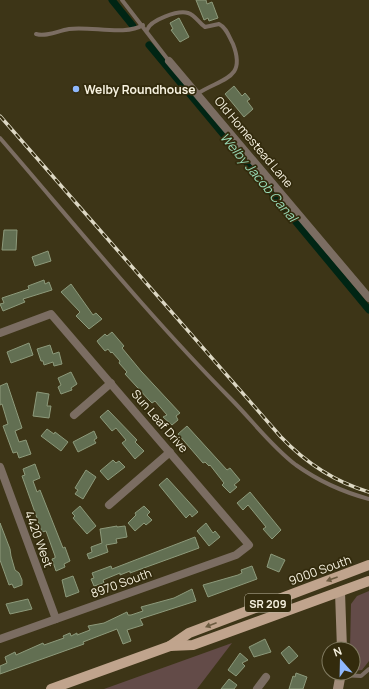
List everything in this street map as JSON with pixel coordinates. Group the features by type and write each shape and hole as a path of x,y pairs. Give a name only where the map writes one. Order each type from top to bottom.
{"main road":[{"name":"9000 South","path":"52,689 170,646 188,633 369,566"},
{"path":"342,641 340,592 344,583 369,574"},
{"name":"9000 South","path":"170,646 193,645 369,581"}],"street":[{"name":"Old Homestead Lane","path":"170,61 369,298"},
{"name":"Sun Leaf Drive","path":"0,333 50,314 111,382 249,545"},
{"path":"74,415 111,382"},
{"path":"109,504 170,452"},
{"name":"4420 West","path":"0,467 56,619"},
{"name":"8970 South","path":"0,639 236,555 249,545"},
{"path":"257,689 266,677"}],"lane":[{"name":"Old Homestead Lane","path":"122,0 170,61"},
{"path":"147,30 152,22 178,12 188,13 205,27 219,24 225,29 233,46 237,61 235,71 229,77 211,84 197,94"},
{"path":"36,34 44,36 62,30 81,28 129,30 143,25"},
{"path":"0,138 192,360 280,451 303,470 346,491 369,499"},
{"path":"361,676 369,669"}],"shaded area":[{"path":"369,591 369,661 361,670 361,641 350,641 351,604 357,596"},
{"path":"232,643 197,689 104,689"}],"building":[{"path":"196,0 206,0 207,4 212,2 218,18 209,21 208,18 204,20"},
{"path":"179,18 189,37 180,42 171,30 173,29 170,23"},
{"path":"234,86 242,96 245,93 250,99 247,101 253,109 244,117 225,94"},
{"path":"4,230 17,230 16,250 2,250"},
{"path":"48,251 51,261 35,266 32,257"},
{"path":"44,280 45,284 49,282 52,290 23,299 25,302 3,311 0,304 4,303 2,298 29,289 28,286"},
{"path":"71,284 93,315 96,313 102,319 89,329 76,316 80,312 61,292"},
{"path":"112,332 124,346 122,348 141,371 180,413 176,416 178,420 172,425 163,417 167,415 155,401 152,403 125,374 127,372 112,352 111,353 108,349 105,351 97,341 105,334 107,336"},
{"path":"29,343 33,355 11,363 7,352"},
{"path":"50,345 53,354 59,352 62,364 54,366 53,362 44,365 43,361 41,361 37,349"},
{"path":"71,372 77,384 71,388 72,390 61,394 58,387 61,385 58,378"},
{"path":"7,383 22,428 15,431 19,442 26,440 31,454 19,458 17,452 13,453 3,426 8,424 2,404 0,405 0,386"},
{"path":"37,392 49,394 47,406 51,406 49,418 33,416"},
{"path":"108,410 137,440 135,442 144,451 135,459 122,443 126,440 116,428 112,431 100,417"},
{"path":"187,426 227,470 230,468 240,480 234,485 237,487 230,493 222,485 224,483 210,465 209,466 205,462 203,463 178,434"},
{"path":"47,429 54,434 55,432 68,442 61,451 41,436"},
{"path":"94,431 97,438 94,440 96,443 78,452 73,442"},
{"path":"113,460 116,463 119,461 125,467 108,480 100,471"},
{"path":"35,464 40,478 33,481 37,492 40,490 63,548 65,547 70,561 64,564 65,567 56,571 52,559 55,558 55,556 46,531 42,532 22,476 25,475 23,469"},
{"path":"86,470 96,477 83,499 75,494 78,490 75,488"},
{"path":"167,478 198,512 192,517 190,514 186,518 159,485"},
{"path":"250,492 281,530 272,539 263,529 266,527 248,505 243,510 237,503"},
{"path":"80,506 96,526 87,534 73,518 75,516 72,513"},
{"path":"144,506 150,512 147,515 152,520 146,525 144,523 135,531 128,523 136,515 135,513"},
{"path":"0,523 10,549 15,570 19,573 22,580 22,585 14,588 12,584 9,585 0,560"},
{"path":"206,523 213,533 215,531 220,537 209,546 197,531"},
{"path":"125,526 127,537 116,539 117,543 106,545 108,552 89,559 87,554 92,552 91,547 102,543 100,529"},
{"path":"195,537 199,548 130,573 130,571 120,575 120,573 103,580 104,583 94,586 91,579 94,578 92,573 111,566 112,569"},
{"path":"271,554 285,560 279,572 267,567"},
{"path":"252,566 257,579 208,597 203,585 238,575 242,573 241,570"},
{"path":"73,576 79,592 66,597 62,580"},
{"path":"192,589 196,601 140,619 143,625 127,630 131,641 123,644 117,629 83,642 84,644 0,674 0,666 7,663 5,657 15,652 16,655 43,643 44,645 64,638 63,636 70,633 71,636 77,633 77,635 90,630 88,626 104,623 127,612 128,615 131,615 143,611 141,607 174,598"},
{"path":"28,599 32,609 10,614 6,604"},
{"path":"265,639 271,652 254,657 249,647"},
{"path":"289,646 298,656 289,664 281,653"},
{"path":"240,653 248,660 242,663 245,666 236,676 228,670"},
{"path":"296,673 307,677 303,689 289,689 293,676 295,677"},
{"path":"229,679 237,685 234,689 221,689"}],"waterway":[{"name":"Welby Jacob Canal","path":"112,0 133,26"},
{"name":"Welby Jacob Canal","path":"149,45 369,310"}],"railway":[{"path":"0,116 281,437 300,455 321,470 344,483 369,492"}],"place":[{"name":"Welby Roundhouse","path":"76,89"}]}
